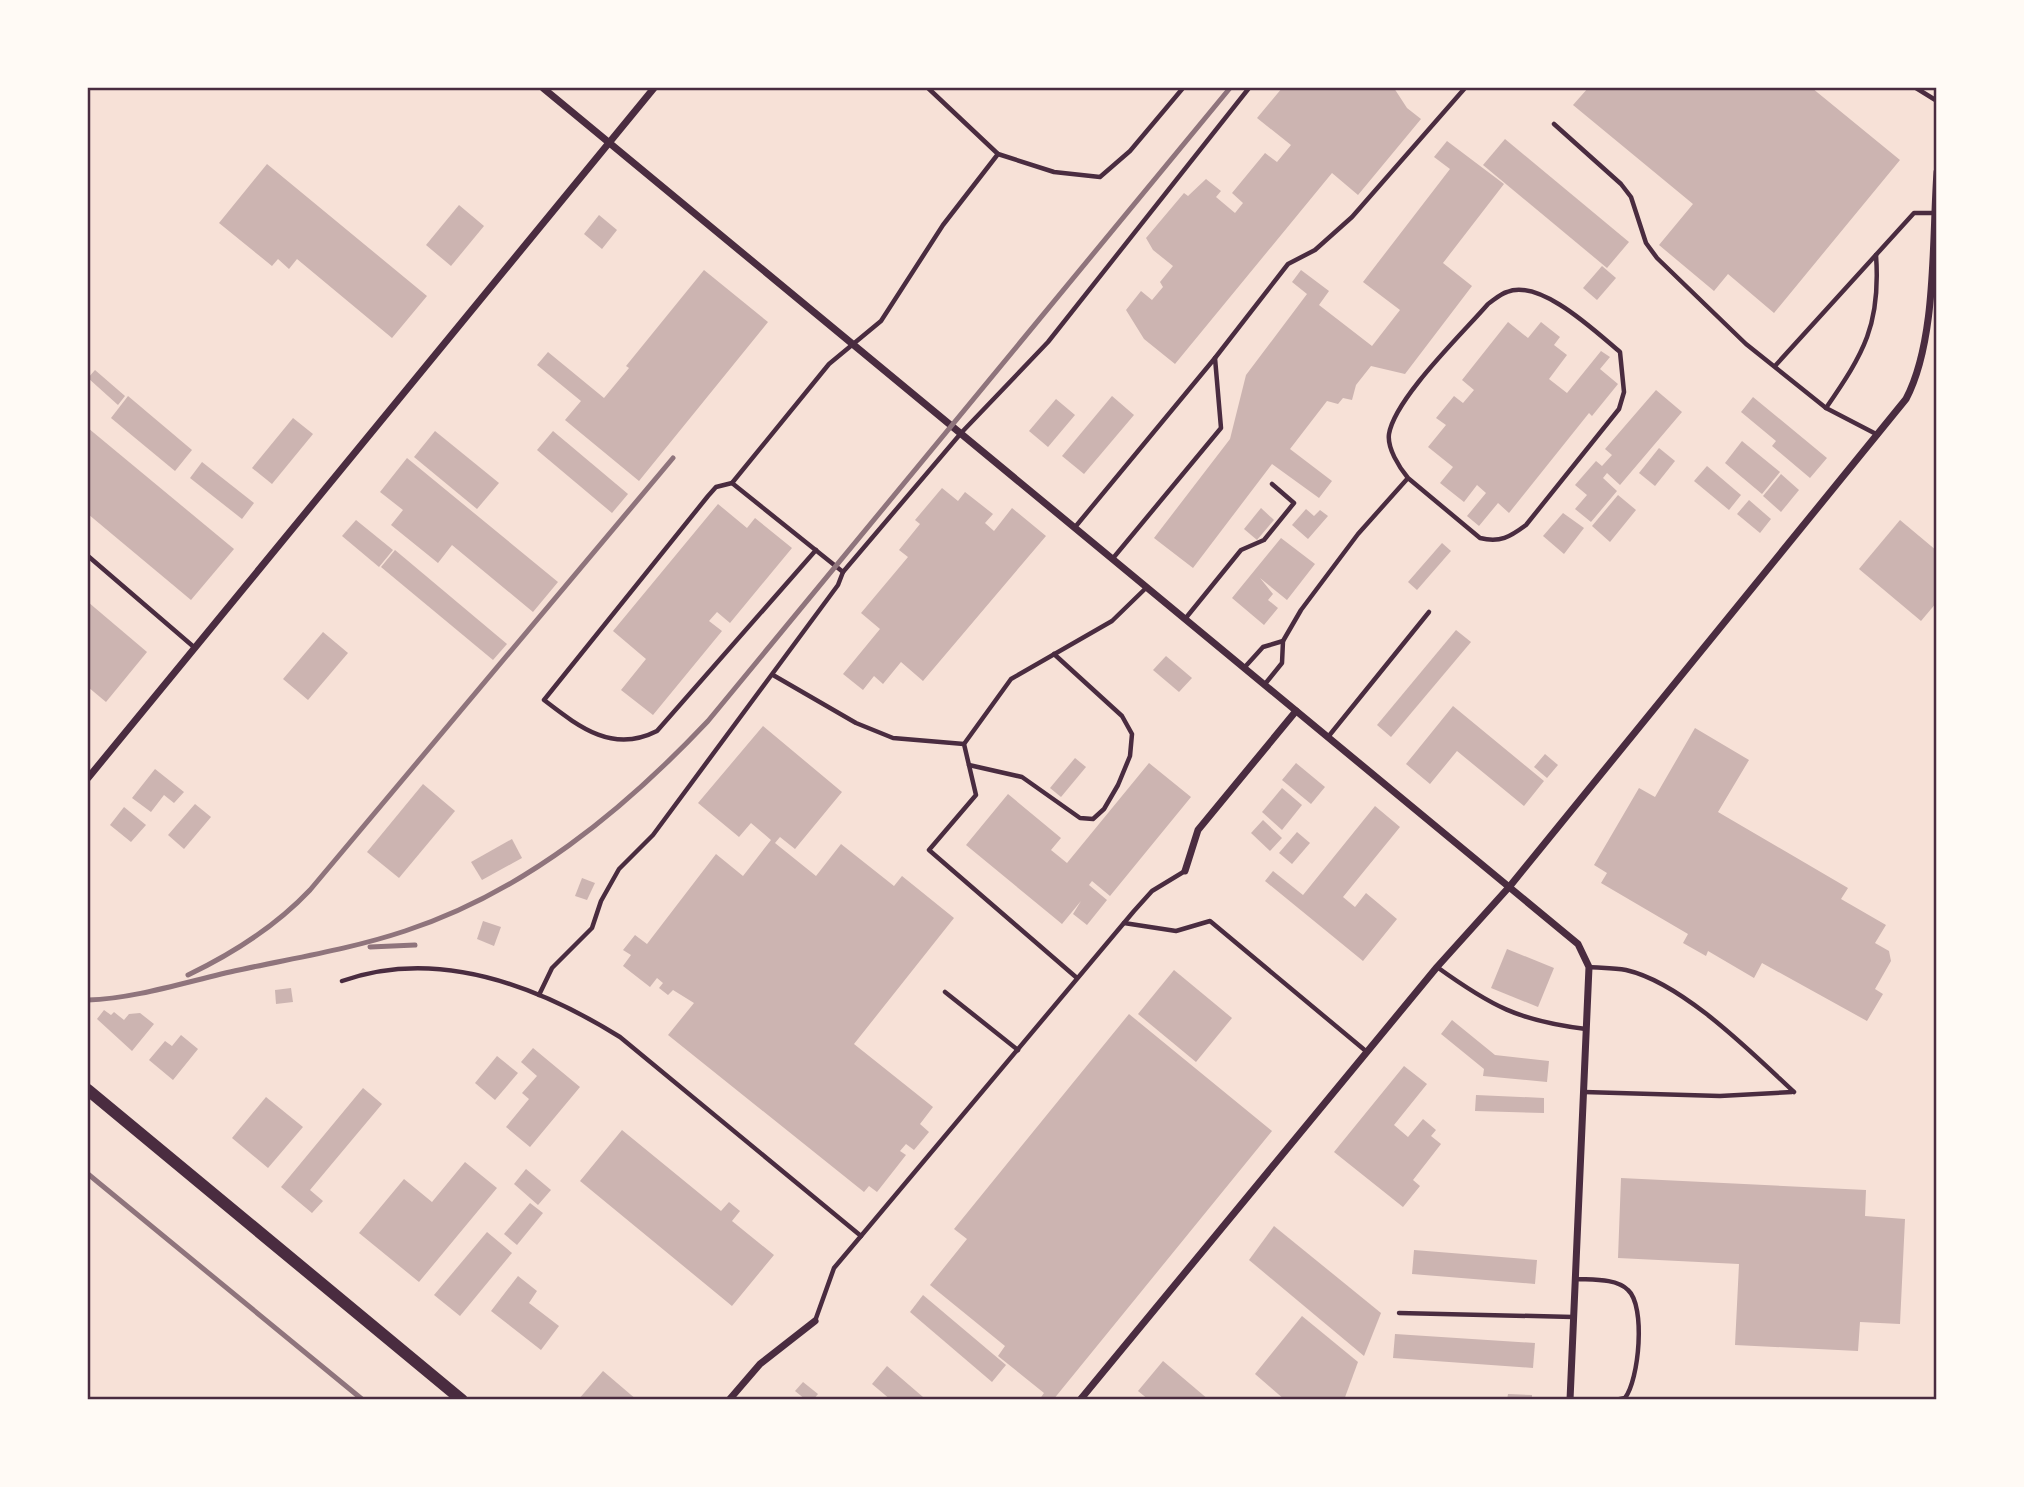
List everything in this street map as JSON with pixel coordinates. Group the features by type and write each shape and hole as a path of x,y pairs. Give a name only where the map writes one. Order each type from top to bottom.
{"main road":[{"path":"88,1090 462,1399"}],"street":[{"path":"543,88 1114,557 1327,738 1571,935 1589,967 1570,1399"},
{"path":"88,778 654,88"},
{"path":"1080,1399 1437,967 1510,886 1906,399 1921,362 1937,173"},
{"path":"1185,871 1198,830 1296,711"},
{"path":"729,1399 760,1364 816,1321"}],"lane":[{"path":"928,88 998,154 1054,172 1100,177 1130,151 1183,88"},
{"path":"539,995 552,968 592,928 601,901 619,869 653,835 774,675 844,572 962,432 1048,342 1249,88"},
{"path":"1076,526 1215,358 1288,264 1315,250 1334,235 1465,88"},
{"path":"1916,88 1937,101"},
{"path":"1554,124 1621,184 1631,197 1646,243 1657,258 1746,344 1826,408 1879,435"},
{"path":"816,550 657,731 641,739 613,738 584,731 544,700 716,487 732,483 829,365 881,321 943,225 998,154"},
{"path":"1775,366 1914,213 1934,213"},
{"path":"1826,408 1864,349 1875,317 1876,254"},
{"path":"1531,289 1577,316 1620,352 1624,392 1619,409 1526,525 1507,538 1494,541 1480,538 1408,478 1398,465 1388,436 1396,414 1488,304 1508,291 1531,289"},
{"path":"1114,557 1222,428 1215,358"},
{"path":"1264,685 1282,663 1283,641 1358,534 1408,478"},
{"path":"732,483 844,572"},
{"path":"1185,619 1241,550 1265,540 1294,503 1272,484"},
{"path":"88,556 195,648"},
{"path":"1077,978 929,850 976,794 964,744 1011,679 1112,621 1148,587"},
{"path":"1327,738 1429,612"},
{"path":"1244,668 1263,647 1283,641"},
{"path":"969,765 1022,777 1080,818 1093,819 1104,809 1130,756 1132,734 1122,716 1054,654"},
{"path":"774,675 856,723 893,737 964,744"},
{"path":"816,1321 834,1268 1152,891 1185,871"},
{"path":"1124,923 1176,931 1210,921 1367,1052"},
{"path":"342,982 396,967 448,970 490,978 579,1011 620,1037 862,1237"},
{"path":"1437,967 1472,993 1523,1019 1586,1029"},
{"path":"1584,1092 1720,1096 1794,1092 1733,1035 1659,983 1627,970 1589,967"},
{"path":"945,992 1018,1050"},
{"path":"1575,1279 1614,1283 1628,1289 1638,1302 1634,1386 1625,1398"},
{"path":"1399,1313 1574,1317"},
{"path":"1615,1399 1634,1399"}],"building":[{"path":"1282,88 1394,88 1407,108 1421,119 1358,195 1332,173 1175,364 1144,339 1126,310 1141,291 1152,300 1163,287 1160,282 1173,266 1153,250 1146,238 1184,193 1188,196 1206,179 1221,191 1216,197 1235,213 1243,203 1232,193 1265,153 1277,162 1291,145 1257,118"},
{"path":"1588,88 1812,88 1900,160 1774,313 1728,274 1714,291 1659,245 1693,204 1573,105"},
{"path":"1505,139 1629,242 1607,268 1483,165"},
{"path":"1447,141 1504,184 1443,263 1472,286 1405,374 1371,366 1356,385 1352,400 1343,398 1338,404 1327,401 1290,449 1332,481 1319,498 1272,464 1193,568 1154,538 1230,439 1246,375 1307,294 1292,282 1301,270 1329,291 1319,305 1372,346 1400,310 1363,282 1450,169 1434,157"},
{"path":"267,164 427,296 392,338 297,259 289,269 278,259 272,266 219,223"},
{"path":"459,205 484,226 451,266 426,245"},
{"path":"599,215 617,230 602,249 584,234"},
{"path":"1602,266 1616,278 1597,300 1583,288"},
{"path":"704,270 768,322 639,481 565,420 581,401 537,365 548,352 604,398 629,368 626,366"},
{"path":"1508,322 1528,338 1541,322 1560,337 1554,345 1567,355 1549,379 1567,393 1601,351 1610,357 1600,369 1618,384 1592,416 1589,413 1509,513 1498,503 1479,526 1467,516 1486,493 1477,485 1464,502 1440,483 1453,467 1428,447 1446,425 1436,418 1454,396 1463,403 1474,390 1462,380"},
{"path":"95,370 125,396 118,405 88,378"},
{"path":"1656,390 1682,412 1620,485 1607,473 1603,478 1617,491 1591,522 1575,509 1587,495 1575,485 1596,461 1602,466 1612,455 1605,449"},
{"path":"128,396 192,450 175,471 111,418"},
{"path":"1112,396 1134,415 1084,474 1062,456"},
{"path":"1753,397 1827,458 1810,478 1772,446 1776,441 1741,412"},
{"path":"1056,399 1075,415 1048,447 1029,431"},
{"path":"293,418 313,434 272,484 252,468"},
{"path":"88,428 234,549 191,600 88,514"},
{"path":"435,431 499,483 477,509 414,457"},
{"path":"553,431 628,494 612,513 537,450"},
{"path":"1742,441 1780,472 1762,494 1725,463"},
{"path":"1659,448 1675,461 1655,486 1639,473"},
{"path":"407,458 558,582 533,612 452,545 438,563 391,525 403,510 380,492"},
{"path":"202,462 254,503 242,519 190,478"},
{"path":"1707,466 1741,495 1729,510 1694,481"},
{"path":"1781,474 1799,490 1781,512 1763,496"},
{"path":"942,488 958,501 965,492 993,514 985,523 994,531 1012,508 1046,536 923,681 901,662 883,684 874,676 863,690 843,674 880,629 861,613 908,557 899,550 920,524 915,520"},
{"path":"1618,495 1636,510 1610,542 1592,526"},
{"path":"1749,500 1771,519 1760,533 1737,514"},
{"path":"718,504 747,528 755,518 792,548 730,623 717,612 709,621 722,631 653,715 621,690 646,659 613,631"},
{"path":"1261,508 1274,520 1257,540 1244,529"},
{"path":"1306,509 1314,516 1320,510 1328,516 1308,539 1292,525"},
{"path":"1563,513 1584,528 1564,554 1543,536"},
{"path":"356,520 393,550 379,567 342,536"},
{"path":"1900,520 1937,551 1937,602 1921,621 1859,569"},
{"path":"1281,538 1315,564 1287,600 1260,578 1273,594 1268,600 1278,608 1264,625 1232,598"},
{"path":"1442,543 1451,551 1417,590 1408,582"},
{"path":"395,550 507,644 493,660 381,567"},
{"path":"88,602 147,652 106,702 88,687"},
{"path":"1456,630 1471,642 1391,737 1377,725"},
{"path":"323,632 348,653 308,700 283,679"},
{"path":"1166,656 1192,678 1179,692 1153,670"},
{"path":"1453,706 1544,781 1524,806 1457,751 1430,784 1406,764"},
{"path":"763,726 842,792 795,849 780,837 775,843 816,876 841,844 894,886 902,876 954,918 854,1044 933,1107 920,1124 929,1132 914,1150 906,1144 900,1151 906,1155 877,1192 869,1186 864,1192 668,1035 694,1003 673,990 668,995 659,988 663,983 657,978 650,987 623,966 631,955 623,950 635,935 647,944 716,854 743,876 771,840 751,823 739,837 698,803"},
{"path":"1695,728 1749,760 1718,812 1848,888 1841,899 1886,925 1875,943 1889,951 1891,961 1875,989 1883,994 1867,1021 1762,963 1754,978 1708,951 1706,956 1683,943 1688,934 1601,883 1607,873 1594,865 1639,788 1655,797"},
{"path":"1545,754 1558,765 1547,778 1534,767"},
{"path":"1075,758 1086,767 1061,797 1050,788"},
{"path":"1149,763 1191,797 1110,896 1092,881 1089,885 1107,900 1087,925 1073,914 1081,901 1062,924 966,845 1008,794 1061,838 1051,850 1067,863"},
{"path":"1296,763 1325,787 1311,804 1282,780"},
{"path":"155,769 184,792 174,803 164,795 151,812 132,798"},
{"path":"423,784 455,811 399,878 367,852"},
{"path":"1282,788 1302,805 1282,830 1262,812"},
{"path":"195,804 211,817 184,849 168,835"},
{"path":"1375,806 1400,827 1343,897 1355,907 1366,893 1397,919 1363,961 1265,881 1273,871 1303,895"},
{"path":"124,807 146,825 131,842 110,825"},
{"path":"1263,820 1282,838 1270,851 1251,833"},
{"path":"1297,832 1310,843 1292,864 1279,853"},
{"path":"512,839 522,858 482,880 471,862"},
{"path":"582,878 595,883 587,900 575,896"},
{"path":"483,921 501,927 494,946 477,939"},
{"path":"1507,949 1554,968 1538,1007 1491,988"},
{"path":"1174,970 1232,1018 1196,1062 1138,1014"},
{"path":"291,988 293,1002 276,1004 275,990"},
{"path":"104,1010 111,1015 114,1012 124,1020 129,1014 140,1013 154,1024 132,1051 97,1019"},
{"path":"1129,1014 1272,1131 1053,1400 1039,1400 1044,1393 998,1356 1005,1346 930,1285 967,1239 954,1229"},
{"path":"1452,1020 1495,1055 1549,1061 1547,1082 1483,1076 1484,1069 1441,1034"},
{"path":"181,1035 198,1049 173,1080 149,1060 165,1041 172,1046"},
{"path":"533,1048 580,1087 530,1147 506,1127 529,1099 522,1093 537,1076 521,1062"},
{"path":"497,1056 518,1073 495,1100 475,1083"},
{"path":"1404,1066 1427,1084 1394,1125 1408,1137 1423,1119 1436,1130 1431,1136 1441,1144 1413,1180 1420,1186 1403,1207 1334,1152"},
{"path":"363,1088 382,1104 310,1190 323,1201 312,1213 281,1187"},
{"path":"1476,1095 1544,1098 1544,1113 1475,1111"},
{"path":"266,1097 303,1127 268,1168 232,1138"},
{"path":"622,1130 721,1211 729,1202 740,1211 732,1221 774,1255 732,1306 580,1181"},
{"path":"465,1162 497,1188 419,1282 359,1233 404,1179 432,1202"},
{"path":"526,1169 551,1190 538,1205 514,1184"},
{"path":"1621,1178 1866,1190 1865,1216 1905,1219 1900,1324 1860,1322 1858,1351 1735,1345 1739,1264 1618,1258"},
{"path":"530,1203 543,1213 517,1245 504,1234"},
{"path":"1274,1226 1381,1313 1364,1356 1249,1260"},
{"path":"487,1232 512,1253 460,1316 434,1295"},
{"path":"1414,1250 1537,1260 1535,1284 1412,1274"},
{"path":"518,1276 537,1291 529,1303 559,1326 541,1350 491,1311"},
{"path":"923,1295 1006,1365 992,1382 910,1312"},
{"path":"1302,1316 1358,1362 1344,1400 1285,1400 1255,1374"},
{"path":"1395,1334 1535,1343 1533,1368 1393,1358"},
{"path":"1163,1361 1209,1400 1149,1400 1138,1391"},
{"path":"887,1366 923,1397 921,1400 891,1400 872,1384"},
{"path":"603,1371 637,1400 578,1400"},
{"path":"803,1382 818,1394 813,1400 806,1400 795,1391"},
{"path":"1508,1394 1532,1395 1532,1400 1507,1400"}],"railway":[{"path":"88,1000 144,993 343,948 405,931 491,894 531,871 606,817 708,721 1230,88"},
{"path":"188,975 253,938 283,916 310,890 673,458"},
{"path":"370,947 415,945"},
{"path":"88,1174 363,1400"}]}
